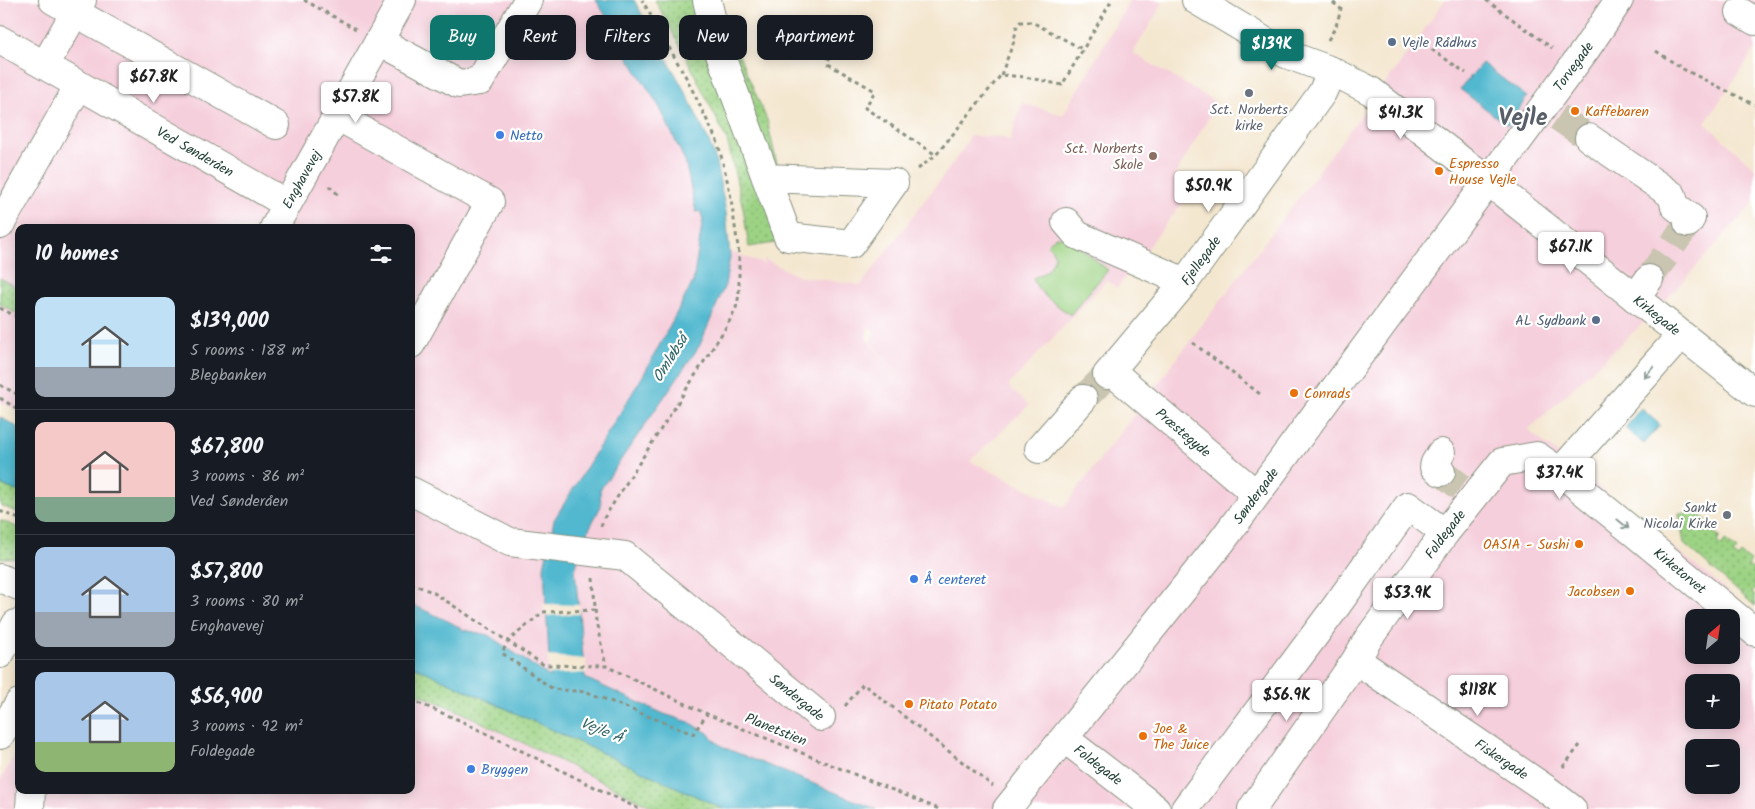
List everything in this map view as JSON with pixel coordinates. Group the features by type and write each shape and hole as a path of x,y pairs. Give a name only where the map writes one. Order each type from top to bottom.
{"street":[{"name":"Enghavevej","path":"276,224 402,0"},
{"path":"379,41 460,84 480,81 528,0"},
{"path":"707,0 720,51 788,237 852,244 894,183"},
{"name":"Kirkegade","path":"1196,0 1286,54 1323,68 1371,91 1488,181 1642,288 1681,335 1755,393"},
{"name":"Torvegade","path":"1488,181 1551,112 1574,65 1619,0"},
{"path":"44,65 70,4 276,125"},
{"name":"Ved Sønderåen","path":"0,40 287,204"},
{"name":"Fjellegade","path":"1109,373 1185,282 1322,94 1323,68"},
{"path":"0,225 79,85"},
{"path":"337,116 490,202 415,337"},
{"path":"1589,138 1672,195 1675,206 1691,218 1688,223"},
{"path":"766,178 894,183"},
{"name":"Søndergade","path":"1010,805 1065,739 1222,541 1488,181"},
{"path":"1066,222 1077,235 1185,282"},
{"path":"1560,472 1681,335"},
{"name":"Præstegyde","path":"1109,373 1256,494"},
{"path":"1039,449 1083,399"},
{"name":"Foldegade","path":"1252,809 1356,660 1368,639 1445,533 1454,477 1502,462 1537,456 1560,472"},
{"name":"Kirketorvet","path":"1560,472 1755,632"},
{"name":"Søndergade","path":"415,493 510,542 625,556 821,717"},
{"path":"1185,809 1332,612 1408,506 1445,533"},
{"path":"0,578 15,584"},
{"path":"0,654 15,626"},
{"name":"Fiskergade","path":"1356,660 1546,789 1572,809"},
{"path":"0,735 15,710"},
{"name":"Foldegade","path":"1065,739 1156,809"},
{"path":"30,809 31,794"}],"path":[{"path":"304,0 379,41"},
{"path":"415,585 434,593 544,665 606,666 596,622 591,552 604,518 728,324 736,308 739,295 739,254 735,222 718,143 690,86 642,0"},
{"path":"646,6 648,0"},
{"path":"1001,76 1025,77 1062,85 1112,0"},
{"path":"1323,68 1341,9 1330,0"},
{"path":"1486,0 1574,65"},
{"path":"894,183 936,155 1001,76 1014,41 1017,25 1020,22 1032,22 1084,50"},
{"path":"1425,45 1466,73"},
{"path":"1656,51 1683,69 1755,105"},
{"path":"829,60 828,64 875,91 865,108 936,155"},
{"path":"0,308 15,316"},
{"path":"1193,343 1260,394"},
{"path":"0,385 15,393"},
{"path":"0,398 15,407"},
{"path":"0,511 15,517"},
{"path":"595,610 543,612 508,641 502,653 553,689 586,692 693,734 708,714"},
{"name":"Planetstien","path":"606,666 708,714 939,809"},
{"name":"Søndergade","path":"821,717 830,725 863,684 1010,805"},
{"path":"415,702 459,720 639,809"}],"shaded area":[{"path":"0,0 628,0 634,15 586,15 586,60 651,60 724,249 764,264 764,259 798,276 861,285 962,151 970,136 1000,137 1010,141 1022,103 1063,115 1130,0 1159,0 1163,3 1133,53 1217,103 1176,174 1191,191 1117,288 1107,280 1008,386 1029,405 970,461 1064,507 1400,64 1445,0 1755,0 1755,49 1705,123 1755,169 1755,201 1657,310 1528,430 1755,613 1755,809 0,809 0,781 15,753 15,794 415,794 415,224 15,224 15,409 0,402","holes":["868,326 875,331 870,341 927,410 866,338"]}],"green space":[{"path":"655,0 710,0 718,15 679,15 679,44 669,26 669,15 663,15"},
{"path":"687,60 741,60 767,120 794,240 749,247 743,208 727,140"},
{"path":"1055,237 1067,237 1108,270 1070,315 1043,294 1033,278 1050,268 1055,256 1047,245"},
{"path":"0,278 15,287 15,313 0,304"},
{"path":"0,484 15,490 15,511 0,505"},
{"path":"1694,511 1706,520 1703,523 1720,537 1717,542 1722,546 1725,541 1737,550 1733,555 1738,558 1741,554 1751,561 1748,566 1752,569 1755,566 1755,589 1752,593 1755,596 1755,606 1684,544 1679,514"},
{"path":"0,520 15,526 15,558 0,558"},
{"path":"415,667 724,809 657,809 463,713 415,693"}],"water":[{"path":"596,0 634,0 642,15 605,15"},
{"path":"630,60 667,60 687,95 715,158 726,212 730,257 725,285 700,345 600,490 601,506 585,537 575,570 585,678 664,714 689,722 708,733 725,748 876,809 724,809 415,667 415,606 464,630 488,635 550,677 544,567 554,520 644,374 693,282 703,219 700,211 696,212 685,161 660,108"},
{"path":"1482,63 1527,97 1508,126 1460,89"},
{"path":"1641,408 1660,425 1644,444 1625,428"},
{"path":"0,417 15,426 15,490 0,484"}],"pier":[{"path":"543,604 579,605 579,614 545,616"},
{"path":"547,656 586,659 587,673 549,675"}],"tunnel":[{"path":"1558,117 1589,138"},
{"path":"1649,279 1688,223"},
{"path":"1083,399 1107,375"},
{"path":"1441,472 1461,487"}],"place":[{"name":"Vejle Rådhus","path":"1392,42"},
{"name":"Sct. Norberts kirke","path":"1249,93"},
{"name":"Kaffebaren","path":"1575,111"},
{"name":"Netto","path":"500,135"},
{"name":"Sct. Norberts Skole","path":"1153,156"},
{"name":"Espresso House Vejle","path":"1439,171"},
{"name":"AL Sydbank","path":"1596,320"},
{"name":"Conrads","path":"1294,393"},
{"name":"Sankt Nicolai Kirke","path":"1727,515"},
{"name":"OASIA - Sushi","path":"1579,544"},
{"name":"Å centeret","path":"914,579"},
{"name":"Jacobsen","path":"1630,591"},
{"name":"Pitato Potato","path":"909,704"},
{"name":"Joe & The Juice","path":"1143,736"},
{"name":"Bryggen","path":"471,769"}],"district":[{"name":"Vejle","path":"1523,117"}],"water label":[{"name":"Omløbså","path":"670,358"},
{"name":"Vejle Å","path":"602,730"}]}
